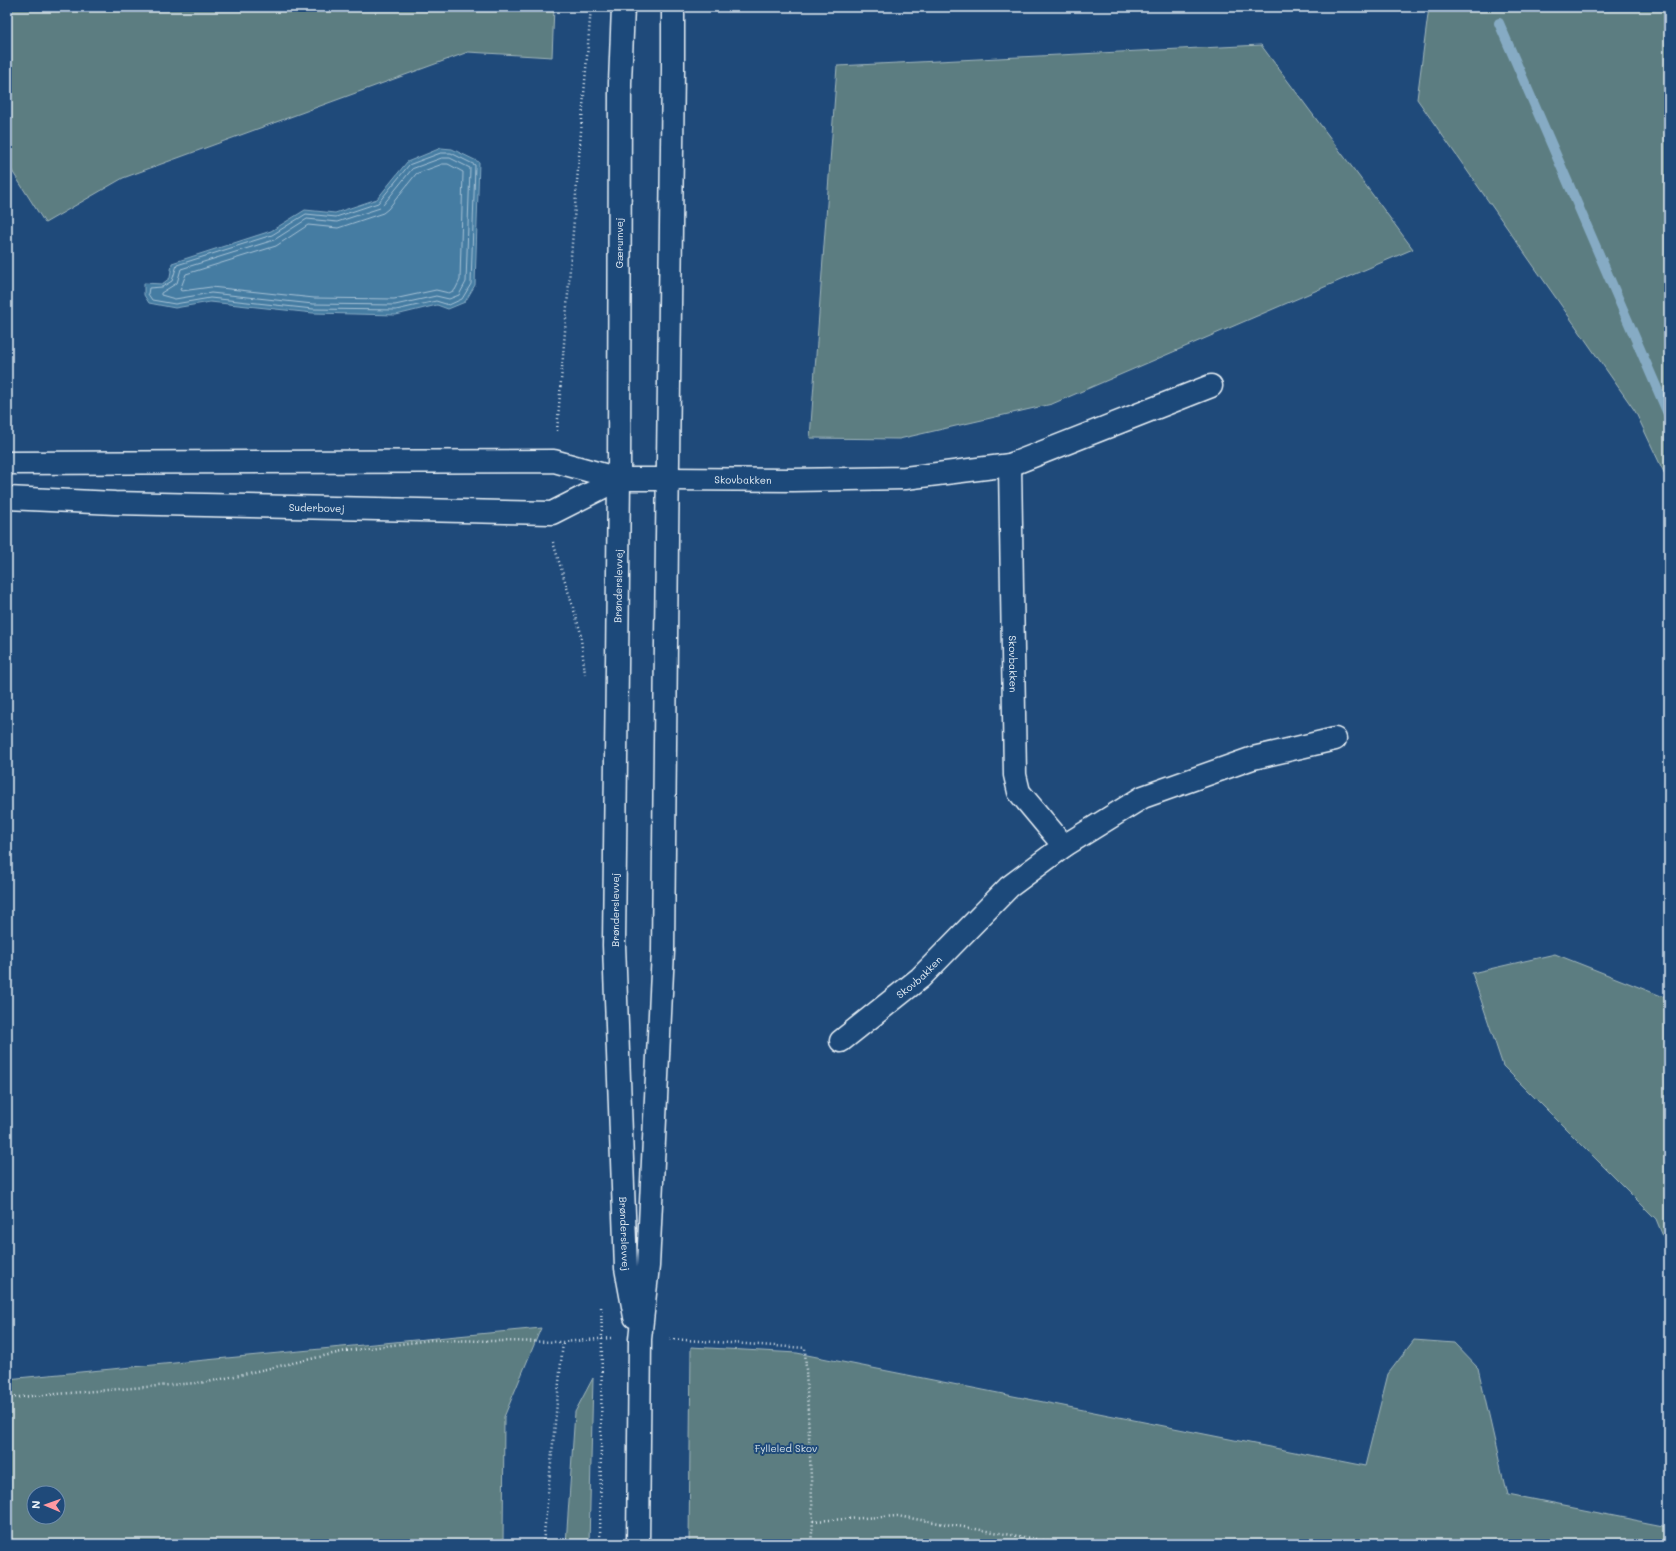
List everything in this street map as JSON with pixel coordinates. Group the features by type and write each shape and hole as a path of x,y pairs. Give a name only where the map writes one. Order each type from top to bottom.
{"main road":[{"name":"Gærumvej","path":"619,479 620,90 623,7"},
{"path":"668,478 673,70 672,7"},
{"name":"Skovbakken","path":"668,478 793,480 905,478 1010,465 1211,386"},
{"name":"Suderbovej","path":"7,463 554,461 619,479 668,478"},
{"name":"Skovbakken","path":"1010,465 1016,775 1019,792 1064,846"},
{"name":"Brønderslevvej","path":"638,1544 640,1339 648,1266 663,951 668,478"},
{"name":"Suderbovej","path":"7,498 115,503 552,513 619,479"},
{"name":"Brønderslevvej","path":"619,479 614,945 626,1268 640,1339"},
{"name":"Skovbakken","path":"841,1041 920,978 1009,887 1064,846 1143,797 1253,758 1336,739"}],"path":[{"path":"7,1398 208,1382 346,1351 431,1340 563,1342 602,1338 670,1339 805,1348 813,1521 811,1544"},
{"path":"543,1544 563,1342"},
{"path":"813,1521 897,1516 1066,1544"}],"green space":[{"path":"7,7 554,7 552,57 468,52 123,178 45,223 7,163"},
{"path":"1429,7 1669,7 1669,483 1635,411 1417,99"},
{"path":"1261,45 1413,249 1052,404 899,439 810,438 837,66"},
{"path":"1555,954 1669,999 1669,1251 1656,1219 1503,1066 1472,973"},
{"path":"541,1328 504,1417 503,1544 7,1544 7,1379"},
{"name":"Fylleled Skov","path":"1414,1340 1454,1343 1478,1368 1507,1495 1669,1527 1669,1544 689,1544 691,1347 797,1353 1365,1466 1388,1374"},
{"path":"593,1378 589,1544 566,1544 575,1412"}],"water":[{"path":"441,148 452,149 479,162 475,285 465,302 448,309 437,305 396,315 313,313 210,302 175,308 149,303 144,295 144,283 162,284 170,278 172,263 271,231 305,210 335,213 377,199 407,162"}],"waterway":[{"path":"1499,23 1669,416"}]}
